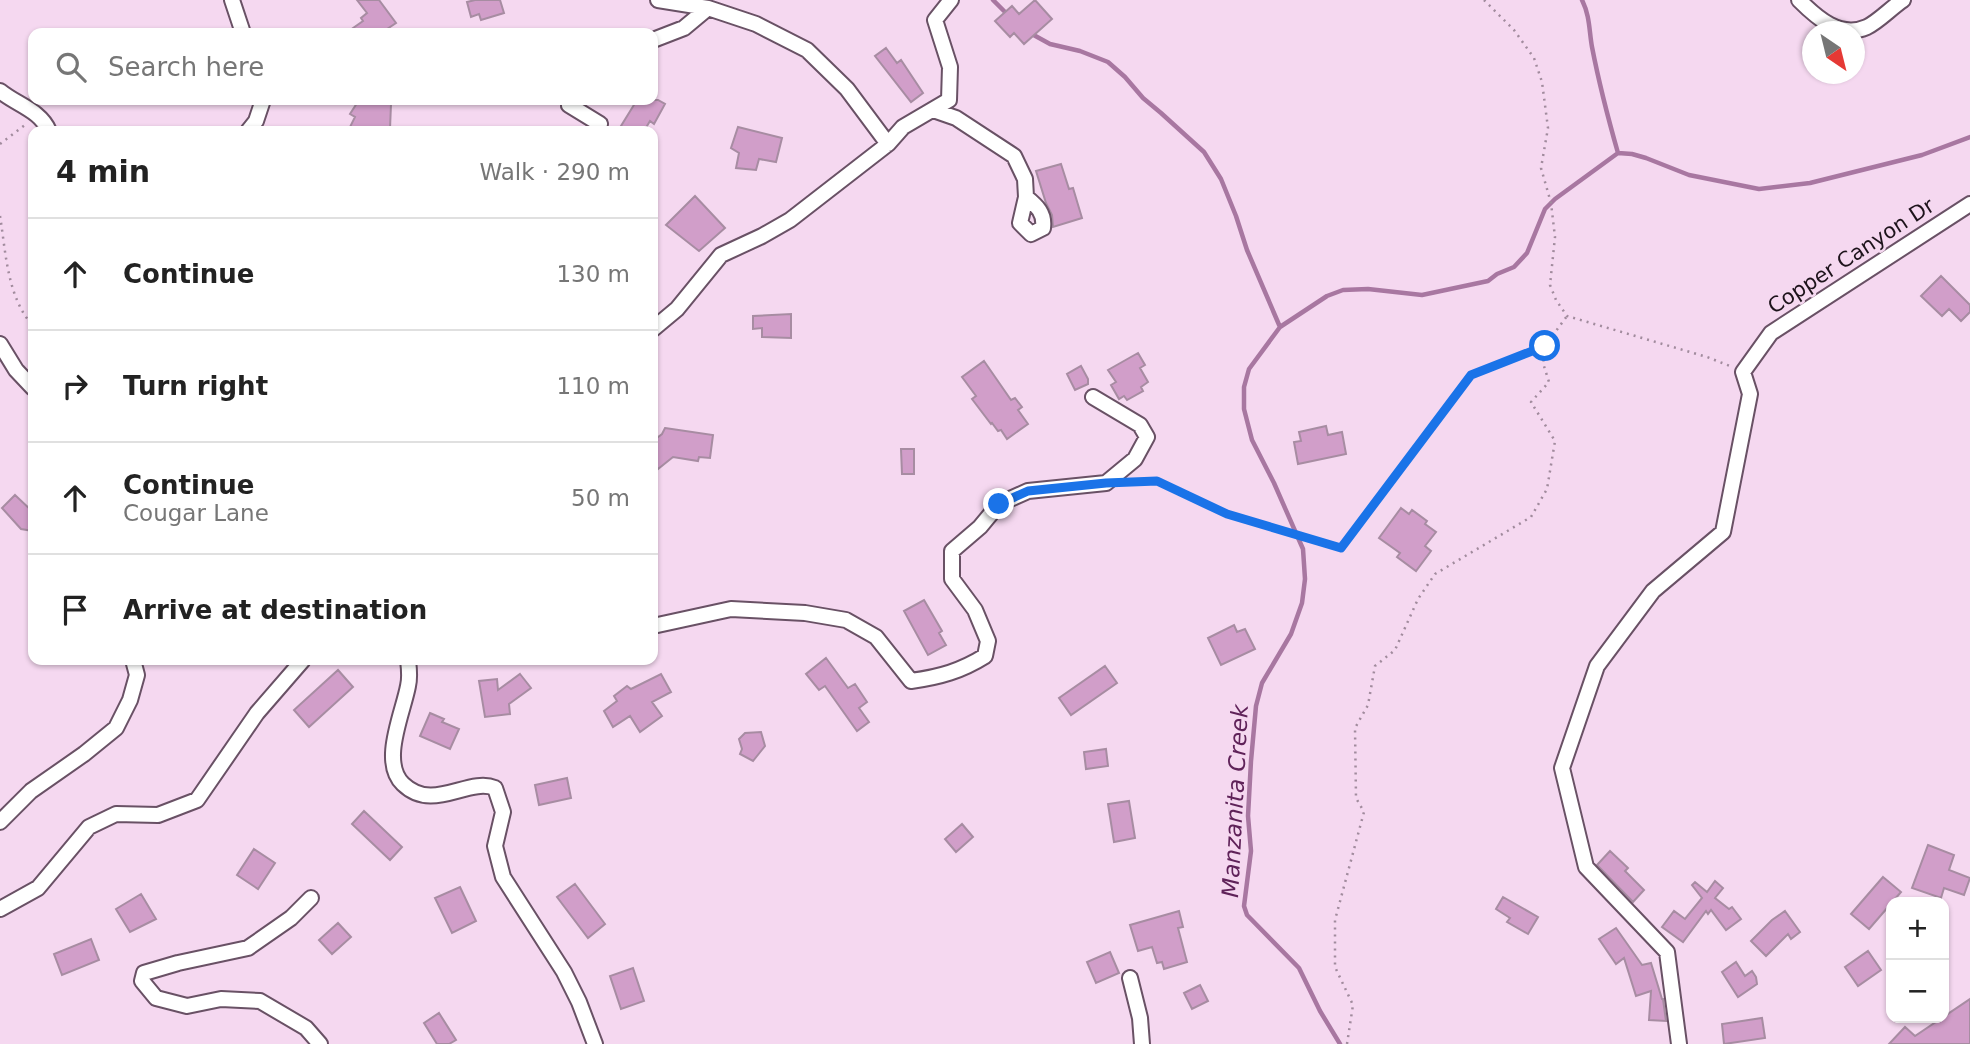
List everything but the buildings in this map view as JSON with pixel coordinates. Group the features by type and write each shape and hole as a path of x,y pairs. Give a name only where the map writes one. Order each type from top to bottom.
{"street":[{"path":"232,0 241,28"},
{"path":"658,0 708,8 756,24 807,50 847,89 888,144"},
{"path":"658,324 677,309 721,255 790,220 888,144 903,127 949,100 950,67 935,20 951,0"},
{"path":"1800,0 1817,18 1845,31 1866,27 1903,0"},
{"path":"658,38 684,28 708,8"},
{"path":"0,91 39,115 46,126"},
{"path":"252,126 261,105"},
{"path":"569,105 600,124"},
{"path":"933,110 956,118 1014,156 1025,179 1026,197"},
{"name":"Copper Canyon Dr","path":"1743,372 1771,333 1970,204"},
{"path":"0,344 16,370 28,383"},
{"path":"1679,1044 1667,952 1586,867 1562,768 1597,666 1653,591 1723,532 1751,394 1743,372"},
{"path":"658,625 731,609 805,613 846,620 876,637 911,681 936,678 966,668 985,656 988,641 975,610 952,579 952,551 980,527 999,504 1018,495 1028,491 1106,483 1135,459 1147,438 1140,425 1093,397"},
{"path":"0,822 31,792 116,728 130,700 137,676 134,665"},
{"path":"0,909 38,888 89,827 116,814 158,815 197,800 257,713 299,665"},
{"path":"408,665 409,685 398,722 393,760 401,782 414,792 439,796 487,785 495,788 503,812 495,846 503,877 564,972 595,1044"},
{"path":"311,898 291,918 248,948 144,973 142,981 156,998 187,1006 222,999 260,1001 306,1028 320,1044"},
{"path":"1130,978 1140,1018 1142,1044"}],"path":[{"path":"1484,0 1514,30 1534,58 1542,82 1548,128 1541,167 1551,203 1555,237 1550,285 1567,316 1707,357 1743,372"},
{"path":"0,144 39,115"},
{"path":"0,216 12,288 28,320"},
{"path":"1347,1044 1353,1005 1335,967 1335,920 1364,813 1356,798 1355,728 1368,705 1375,666 1395,650 1418,599 1435,574 1531,517 1547,489 1555,441 1531,402 1549,382 1543,363 1545,346 1567,316"},
{"path":"1106,483 1157,481 1227,514 1341,548 1471,375 1545,346"}],"waterway":[{"path":"993,0 1007,14"},
{"path":"1582,0 1618,153"},
{"path":"1030,33 1050,44 1080,51 1108,62 1143,98 1204,152 1221,179 1247,250 1280,327"},
{"name":"Manzanita Creek","path":"1340,1044 1299,968 1247,915 1244,906 1251,851 1248,816 1256,706 1262,683 1291,634 1302,603 1305,579 1303,549 1252,440 1244,409 1244,387 1249,369 1280,327 1327,296 1343,290 1368,289 1422,295 1488,281 1514,267 1527,253 1545,209 1618,153 1646,158 1689,175 1759,189 1810,183 1922,155 1970,137"}],"route":[{"path":"999,504 1028,491 1157,481 1227,514 1341,548 1471,375 1545,346"}]}
